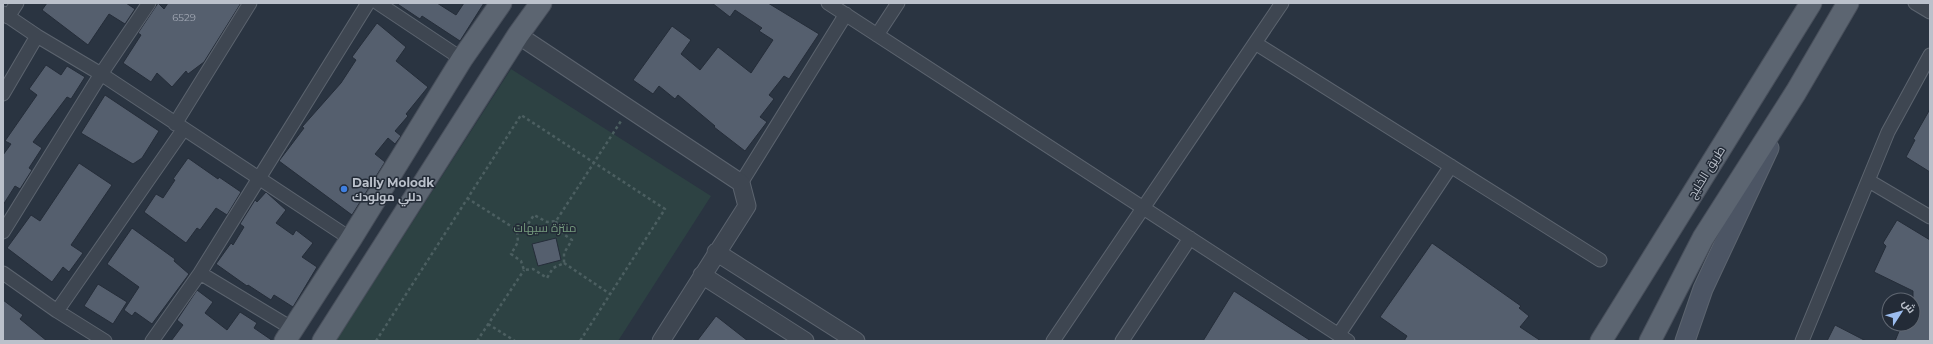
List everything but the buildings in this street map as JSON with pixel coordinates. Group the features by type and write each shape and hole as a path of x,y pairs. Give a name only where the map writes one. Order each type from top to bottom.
{"main road":[{"path":"289,335 351,239 462,59 501,3"},
{"path":"323,341 518,35 541,3"},
{"name":"طريق الخليج","path":"1601,341 1810,3"},
{"path":"1650,341 1702,238 1796,92 1848,3"},
{"path":"1685,341 1704,289 1727,235 1796,92"}],"street":[{"path":"17,3 5,15 101,74 179,127 351,239"},
{"path":"3,232 101,74 149,3"},
{"path":"57,311 179,127 250,3"},
{"path":"152,341 200,273 368,3"},
{"path":"378,3 462,59"},
{"path":"828,3 1343,338 1451,166"},
{"path":"877,35 898,3"},
{"path":"1053,341 1282,3"},
{"path":"1915,3 1930,12"},
{"path":"741,183 846,14"},
{"path":"518,35 741,183 747,206 716,252 661,341"},
{"path":"3,94 38,36"},
{"path":"1256,43 1600,260"},
{"path":"1802,341 1869,182 1888,132 1930,55"},
{"path":"1869,182 1930,217"},
{"path":"1122,341 1190,238"},
{"path":"716,252 856,341"},
{"path":"3,273 57,311 105,341"},
{"path":"200,273 289,335"},
{"path":"702,275 805,341"}],"path":[{"path":"564,263 564,252 572,240 559,231 556,221 629,109"},
{"path":"376,341 521,115 665,209 580,341"},
{"path":"468,198 517,230"},
{"path":"517,230 526,227 534,215 546,222 556,221"},
{"path":"517,230 518,242 511,254 521,261 524,270"},
{"path":"564,263 610,294"},
{"path":"478,341 524,270 533,269 548,278 553,268 564,263"},
{"path":"488,324 515,341"}],"green space":[{"name":"منتزة سيهات","path":"511,69 711,196 618,341 336,341"}],"place":[{"name":"Dally Molodk دللي مولودك","path":"344,189"}]}
